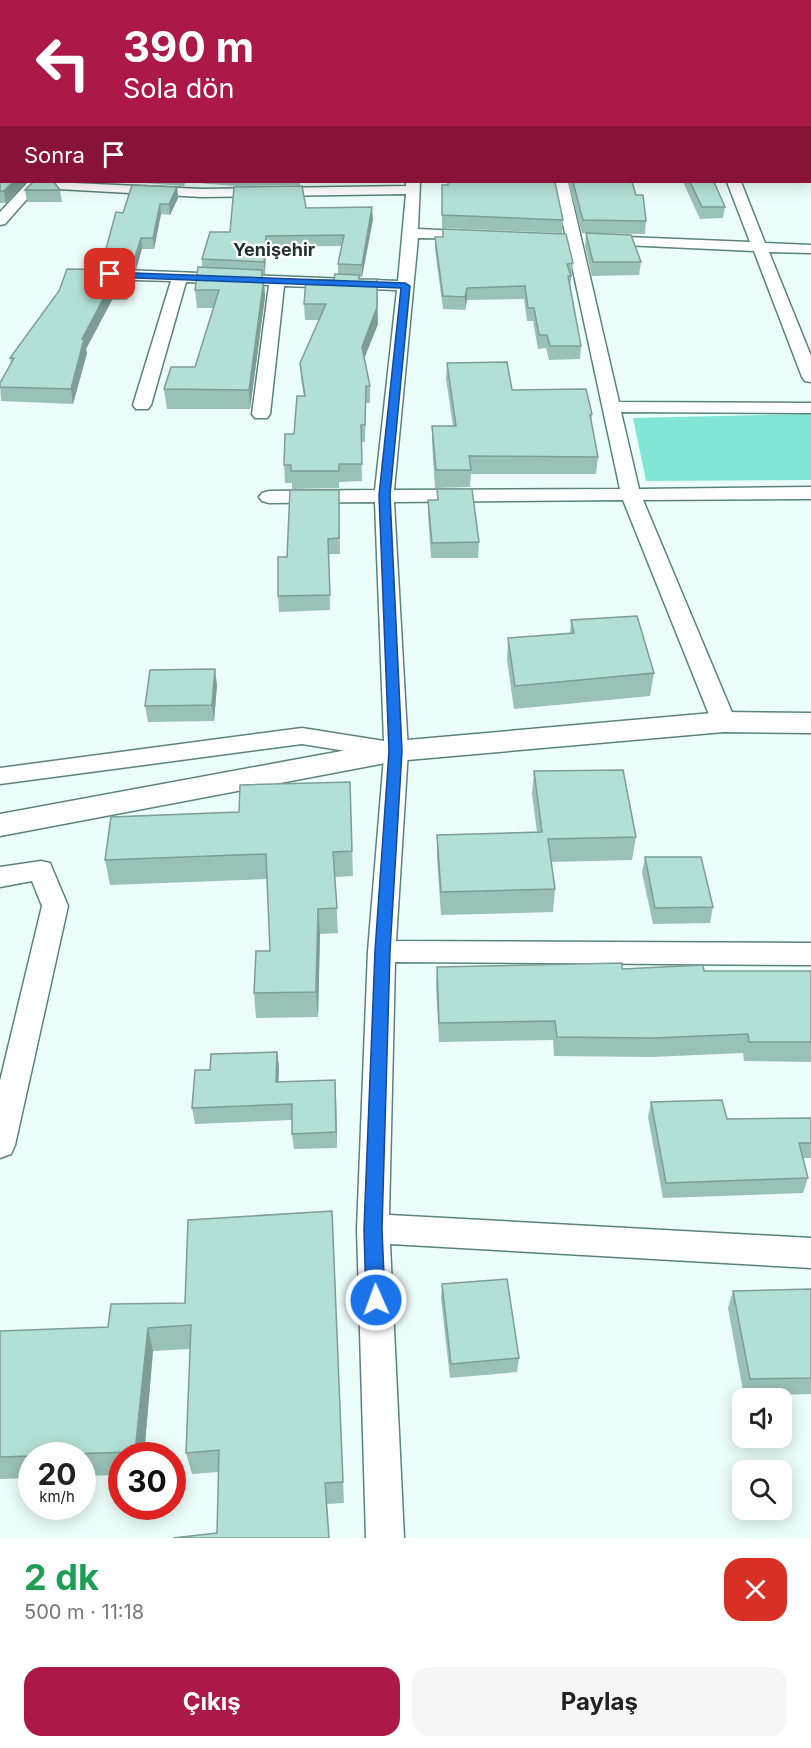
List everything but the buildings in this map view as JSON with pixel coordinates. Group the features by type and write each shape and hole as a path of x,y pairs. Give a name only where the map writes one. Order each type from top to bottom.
{"street":[{"path":"0,221 34,183"},
{"path":"561,183 567,239 631,495 724,722"},
{"path":"734,183 811,376"},
{"path":"58,185 202,193 283,187 413,186 411,233 384,495 396,751 382,951 373,1229 385,1538"},
{"path":"411,233 492,236"},
{"path":"567,239 811,249"},
{"path":"86,274 405,286"},
{"path":"142,405 180,276"},
{"path":"261,414 278,280"},
{"path":"610,407 811,408"},
{"path":"269,497 811,493"},
{"path":"0,825 396,751 724,722 811,723"},
{"path":"0,776 302,736 396,751"},
{"path":"0,877 41,870 55,906 0,1145"},
{"path":"382,951 811,954"},
{"path":"373,1229 811,1253"}],"green space":[{"path":"811,414 811,480 646,481 633,418"}],"district":[{"name":"Yenişehir","path":"274,250"}],"route":[{"path":"110,274 405,286 384,495 396,751 382,951 373,1229 376,1300"}]}
